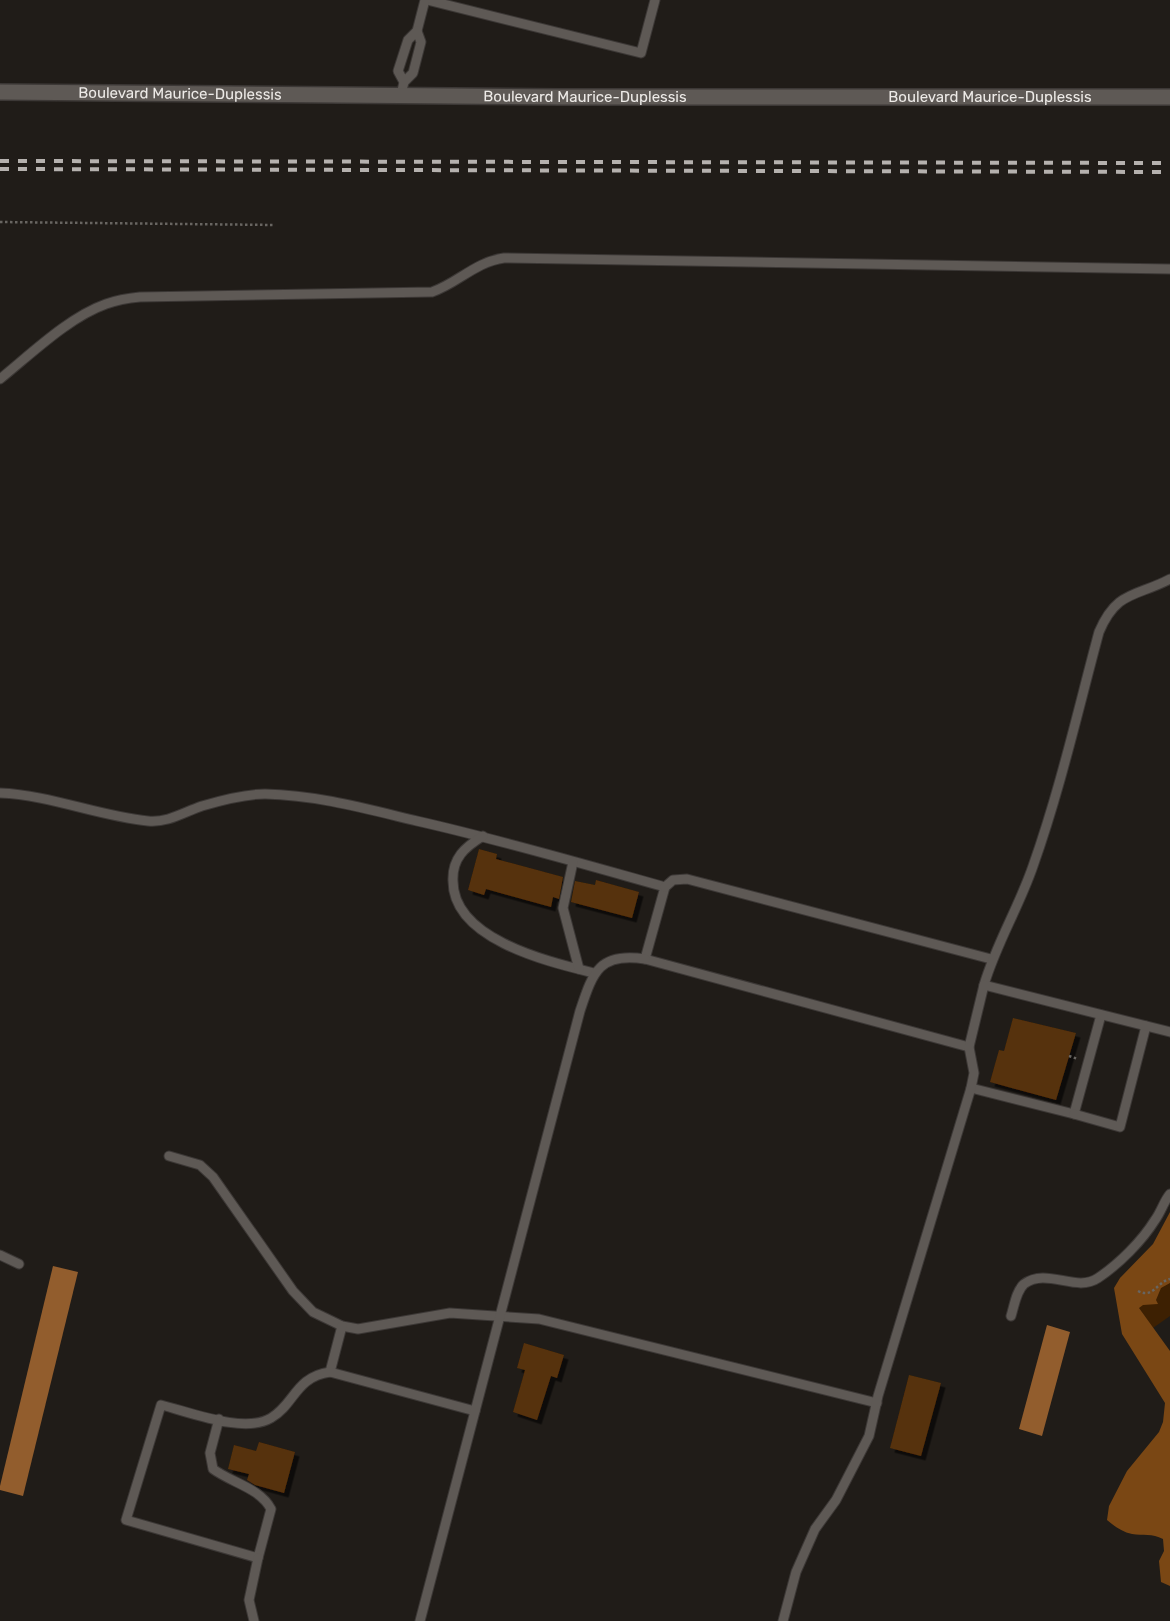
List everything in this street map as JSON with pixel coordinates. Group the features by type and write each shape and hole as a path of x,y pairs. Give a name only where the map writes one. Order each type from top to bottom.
{"street":[{"name":"Boulevard Maurice-Duplessis","path":"0,92 402,89 1170,97"}],"lane":[{"path":"402,89 398,70 408,40 417,31 426,0 641,54 655,0"},
{"path":"402,89 413,73 421,42 417,31"},
{"path":"0,378 63,330 105,304 119,300 140,297 432,292 443,288 479,264 504,258 1170,269"},
{"path":"783,1621 796,1572 815,1529 836,1500 869,1436 877,1403 971,1088 974,1073 969,1046 991,960 1001,943 1034,865 1099,632 1105,617 1125,596 1170,579"},
{"path":"0,793 21,794 85,810 150,822 168,820 202,806 236,797 264,794 296,796 338,802 483,836 665,887"},
{"path":"483,836 468,846 455,864 452,885 460,908 474,923 498,940 520,951 594,973"},
{"path":"573,862 563,908 579,969"},
{"path":"646,959 665,887 673,880 686,879 991,960"},
{"path":"420,1621 580,1010 594,973 617,958 646,959 969,1046"},
{"path":"984,985 1170,1032"},
{"path":"1074,1114 1101,1015"},
{"path":"971,1088 1120,1127 1146,1026"},
{"path":"169,1156 200,1165 213,1177 293,1291 313,1312 342,1326 358,1329 450,1313 540,1318 877,1403"},
{"path":"1011,1316 1024,1284 1044,1278 1086,1284 1098,1278 1119,1260 1155,1221 1170,1194"},
{"path":"0,1255 19,1264"},
{"path":"330,1372 342,1326"},
{"path":"258,1558 126,1520 161,1405 240,1424 257,1424 272,1418 305,1381 317,1374 330,1372 475,1411"},
{"path":"219,1419 210,1453 214,1469 225,1478 256,1492 267,1500 271,1509 249,1600 254,1621"}],"path":[{"path":"0,222 275,225"},
{"path":"1069,1056 1082,1060"},
{"path":"1138,1291 1145,1294 1152,1293 1162,1282 1170,1279"}],"shaded area":[{"path":"1170,1212 1170,1283 1161,1288 1156,1300 1158,1304 1143,1305 1139,1308 1170,1351 1170,1586 1161,1582 1159,1561 1164,1551 1163,1539 1151,1535 1128,1533 1107,1520 1109,1506 1127,1471 1159,1432 1163,1422 1165,1403 1122,1334 1114,1288 1120,1278 1153,1244"},
{"path":"1170,1258 1170,1316 1153,1328 1126,1290"},
{"path":"53,1266 78,1272 23,1496 0,1490 0,1486"},
{"path":"1047,1325 1070,1332 1042,1436 1019,1429"}],"building":[{"path":"479,849 497,854 496,859 563,877 559,899 553,897 551,907 486,889 484,895 468,890"},
{"path":"596,880 639,892 632,918 571,902 575,881 595,885"},
{"path":"1013,1018 1076,1033 1056,1100 990,1082 999,1050 1004,1051"},
{"path":"524,1343 564,1355 557,1378 551,1376 537,1420 513,1412 525,1370 517,1368"},
{"path":"909,1375 941,1383 921,1456 890,1448"},
{"path":"259,1442 295,1452 284,1493 255,1485 247,1480 249,1474 228,1469 234,1445 256,1451"}],"railway":[{"path":"0,161 1170,163"},
{"path":"0,169 1170,172"}]}
